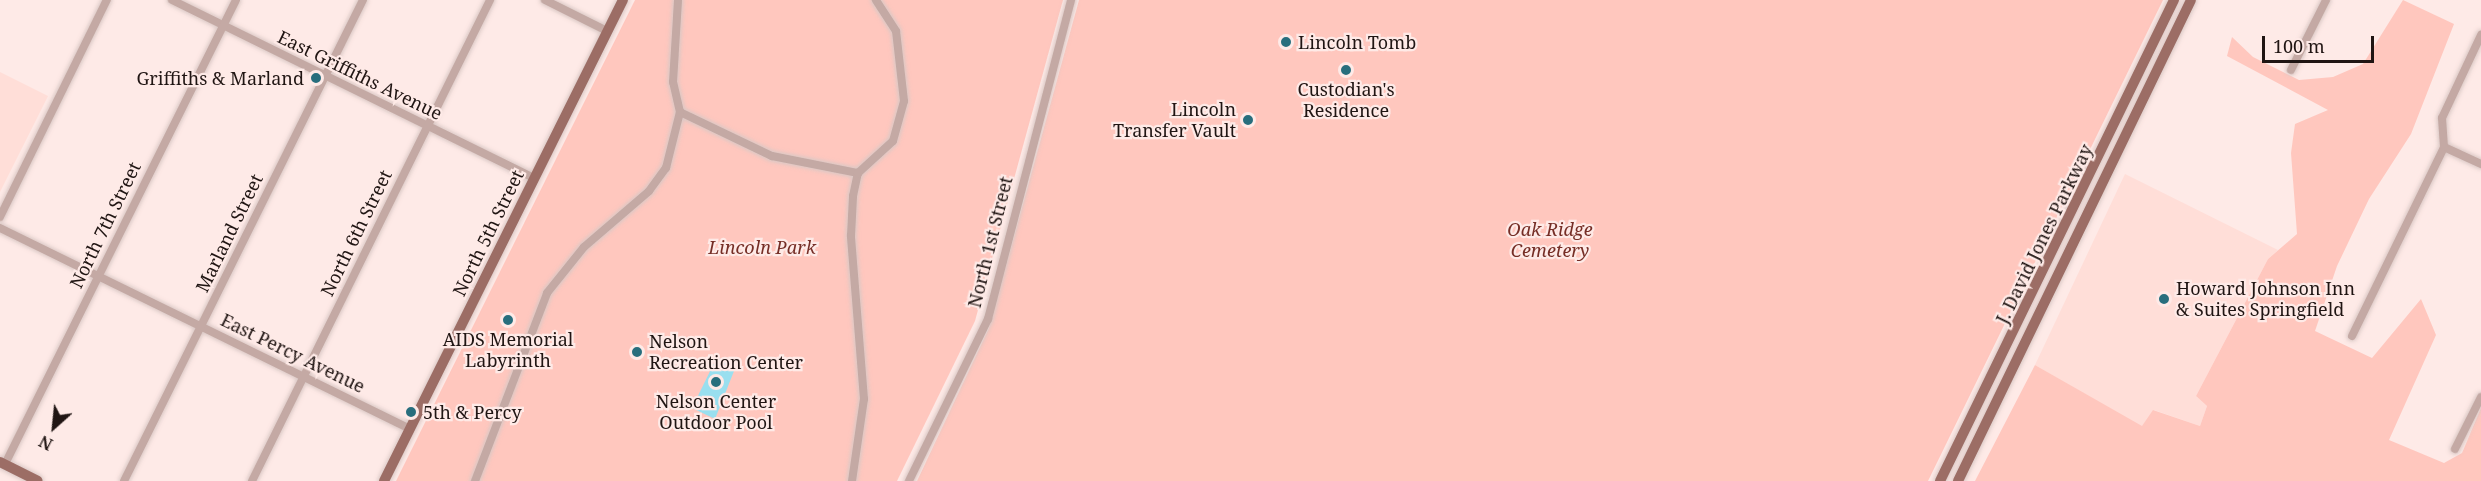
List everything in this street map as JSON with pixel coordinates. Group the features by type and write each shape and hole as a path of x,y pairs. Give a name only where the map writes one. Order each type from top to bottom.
{"main road":[{"name":"North 5th Street","path":"384,481 623,0"},
{"name":"J. David Jones Parkway","path":"1940,481 2174,0"},
{"name":"J. David Jones Parkway","path":"1958,481 2191,0"},
{"path":"2,463 38,481"}],"street":[{"path":"0,217 107,0"},
{"name":"East Griffiths Avenue","path":"172,0 534,178"},
{"name":"North 7th Street","path":"2,463 236,0"},
{"name":"Marland Street","path":"124,481 363,0"},
{"name":"North 6th Street","path":"252,481 490,0"},
{"path":"545,0 607,31"},
{"path":"475,481 538,308 584,247 658,181 680,112 674,82 678,0"},
{"path":"852,481 864,399 851,236 858,173 893,141 903,116 896,31 876,0"},
{"name":"North 1st Street","path":"909,481 988,318 1071,0"},
{"path":"2291,70 2326,0"},
{"path":"2352,336 2444,147 2442,118 2481,35"},
{"path":"680,112 772,156 858,173"},
{"path":"2444,147 2481,164"},
{"name":"East Percy Avenue","path":"0,228 410,429"},
{"path":"2455,449 2481,397"}],"shaded area":[{"path":"0,72 48,96 0,192"},
{"path":"2125,174 2278,250 2268,259 2196,396 2207,406 2200,426 2154,410 2142,427 2035,365"}],"green space":[{"name":"Lincoln Park","path":"635,0 1063,0 975,321 897,481 396,481"},
{"name":"Oak Ridge Cemetery","path":"1079,0 2163,0 1928,481 917,481 989,328"},
{"path":"2403,0 2454,24 2411,134 2369,199 2337,266 2315,331 2372,358 2421,299 2436,335 2389,440 2444,463 2462,453 2481,408 2481,481 1975,481 2035,365 2142,426 2153,410 2200,426 2207,406 2196,396 2268,259 2297,234 2291,153 2295,124 2328,110 2227,56 2232,37 2253,57 2299,80 2333,77 2363,64"}],"water":[{"name":"Nelson Center Outdoor Pool","path":"717,357 736,366 715,419 692,408"}],"place":[{"name":"Lincoln Tomb","path":"1286,42"},
{"name":"Custodian's Residence","path":"1346,70"},
{"name":"Griffiths & Marland","path":"316,78"},
{"name":"Lincoln Transfer Vault","path":"1248,120"},
{"name":"Howard Johnson Inn & Suites Springfield","path":"2164,299"},
{"name":"AIDS Memorial Labyrinth","path":"508,320"},
{"name":"Nelson Recreation Center","path":"637,352"},
{"name":"Nelson Center Outdoor Pool","path":"716,382"},
{"name":"5th & Percy","path":"411,412"}]}
